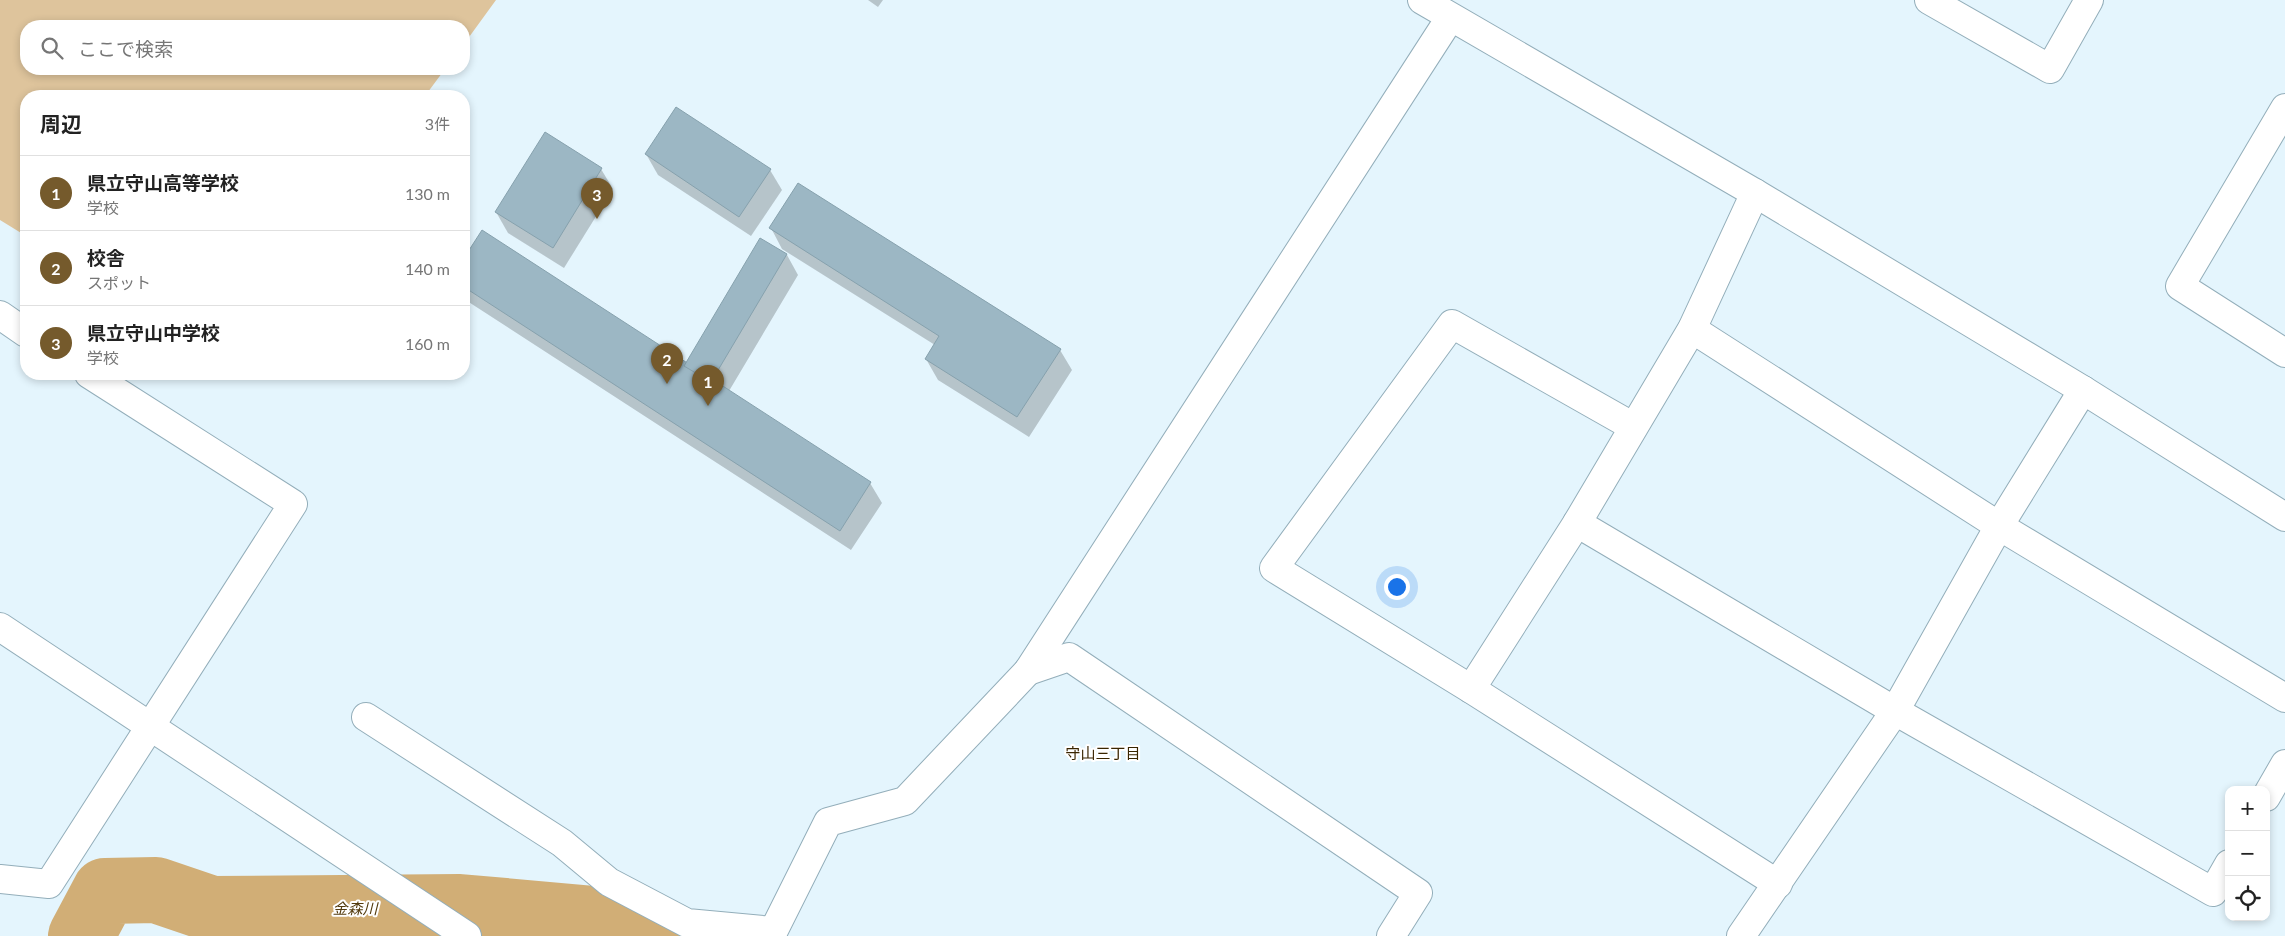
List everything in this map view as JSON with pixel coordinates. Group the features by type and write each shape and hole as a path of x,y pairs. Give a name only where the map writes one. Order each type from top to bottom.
{"street":[{"path":"1422,0 1457,9 1756,193 2083,390 2285,517"},
{"path":"1929,0 2050,69 2089,0"},
{"path":"366,716 562,843 609,882 687,923 772,934 828,822 905,801 1028,671 1457,9"},
{"path":"2284,114 2180,286 2285,353"},
{"path":"1471,690 1577,523 1632,426 1692,329 1756,193"},
{"path":"0,315 20,329"},
{"path":"1632,426 1452,324 1274,568 1778,884"},
{"path":"1692,329 2000,526 2285,698"},
{"path":"0,879 49,884 148,726 293,504 98,380"},
{"path":"1742,936 1895,711 2000,526 2083,390"},
{"path":"1577,523 1895,711 2213,892 2225,871"},
{"path":"0,627 467,936"},
{"path":"1028,671 1069,657 1418,893 1391,936"},
{"path":"2270,791 2285,764"}],"shaded area":[{"path":"0,0 496,0 470,36 470,20 20,20 20,75 441,75 429,90 20,90 20,232 0,220"}],"building":[{"path":"676,107 771,169 739,217 645,154"},
{"path":"545,132 602,168 553,248 495,212"},
{"path":"798,183 1061,349 1017,417 925,359 939,336 769,228"},
{"path":"482,230 871,482 840,531 470,291 470,249"},
{"path":"760,238 787,254 711,382 684,366"}],"waterway":[{"name":"金森川","path":"81,936 105,891 156,890 212,909 460,907 617,921 655,936"}],"place":[{"name":"県立守山中学校","path":"597,219"},
{"name":"校舎","path":"667,384"},
{"name":"県立守山高等学校","path":"708,406"}],"district":[{"name":"守山三丁目","path":"1103,753"}]}
